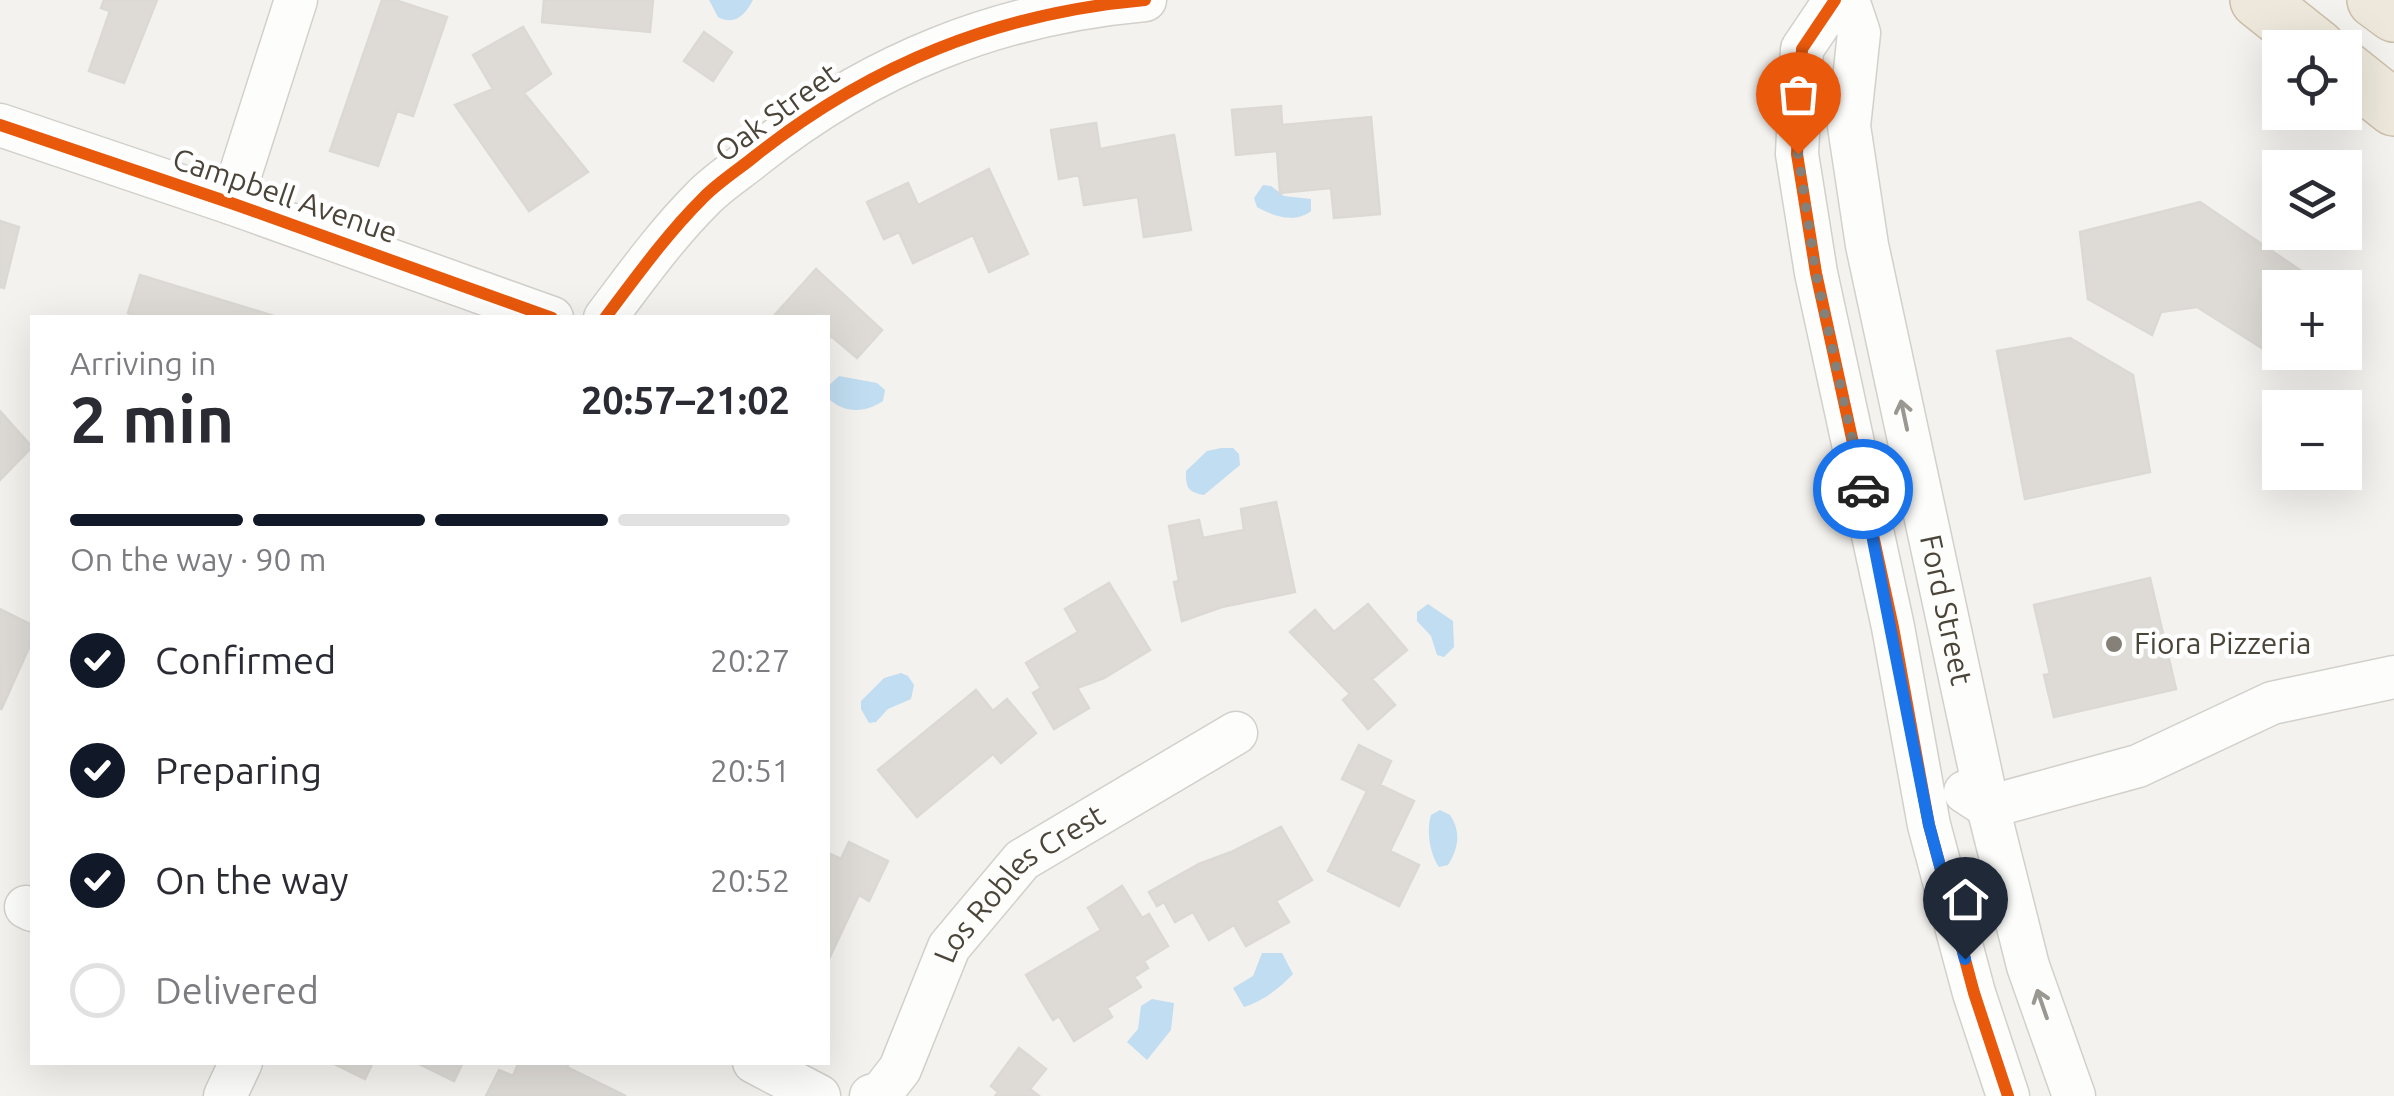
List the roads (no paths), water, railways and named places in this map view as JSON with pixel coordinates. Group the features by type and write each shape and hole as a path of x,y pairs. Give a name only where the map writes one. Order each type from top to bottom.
{"highway":[{"path":"2258,0 2296,30"},
{"path":"2374,0 2394,14"},
{"path":"2362,83 2394,108"}],"street":[{"path":"231,203 296,0"},
{"name":"Oak Street","path":"608,315 703,198 774,141 858,84 971,34 1084,6 1145,0"},
{"name":"Ford Street","path":"1835,0 1802,49 1798,154 1816,274 1893,628 1929,825 1974,993 2008,1096"},
{"name":"Ford Street","path":"1848,0 1859,33 1849,126 1867,245 1988,807 2028,966 2074,1096"},
{"name":"Campbell Avenue","path":"0,126 231,203 544,315"},
{"path":"1893,628 1929,656 1954,786 1988,807 2138,766 2272,704 2394,678"},
{"name":"Los Robles Crest","path":"872,1096 882,1092 900,1069 949,947 1022,860 1236,733"},
{"path":"225,1096 240,1065"},
{"path":"760,1065 819,1096"}],"water":[{"path":"709,0 753,0 743,14 730,20 718,17"},
{"path":"1263,185 1284,196 1311,199 1311,211 1291,218 1257,207 1254,198"},
{"path":"839,376 877,383 885,390 883,401 855,410 841,407 830,400 830,384"},
{"path":"1233,448 1239,454 1240,465 1204,495 1191,490 1186,471 1207,451"},
{"path":"1428,604 1453,621 1454,647 1444,657 1437,655 1431,636 1417,621 1417,612"},
{"path":"901,673 914,685 911,699 869,723 861,701 884,678"},
{"path":"1440,810 1454,821 1457,840 1448,865 1439,867 1431,849 1429,828 1431,815"},
{"path":"1262,953 1282,953 1293,974 1271,994 1244,1007 1233,988 1253,976"},
{"path":"1152,999 1174,1003 1171,1030 1147,1060 1127,1042 1138,1029 1141,1006"}],"place":[{"name":"Fiora Pizzeria","path":"2114,644"}]}
